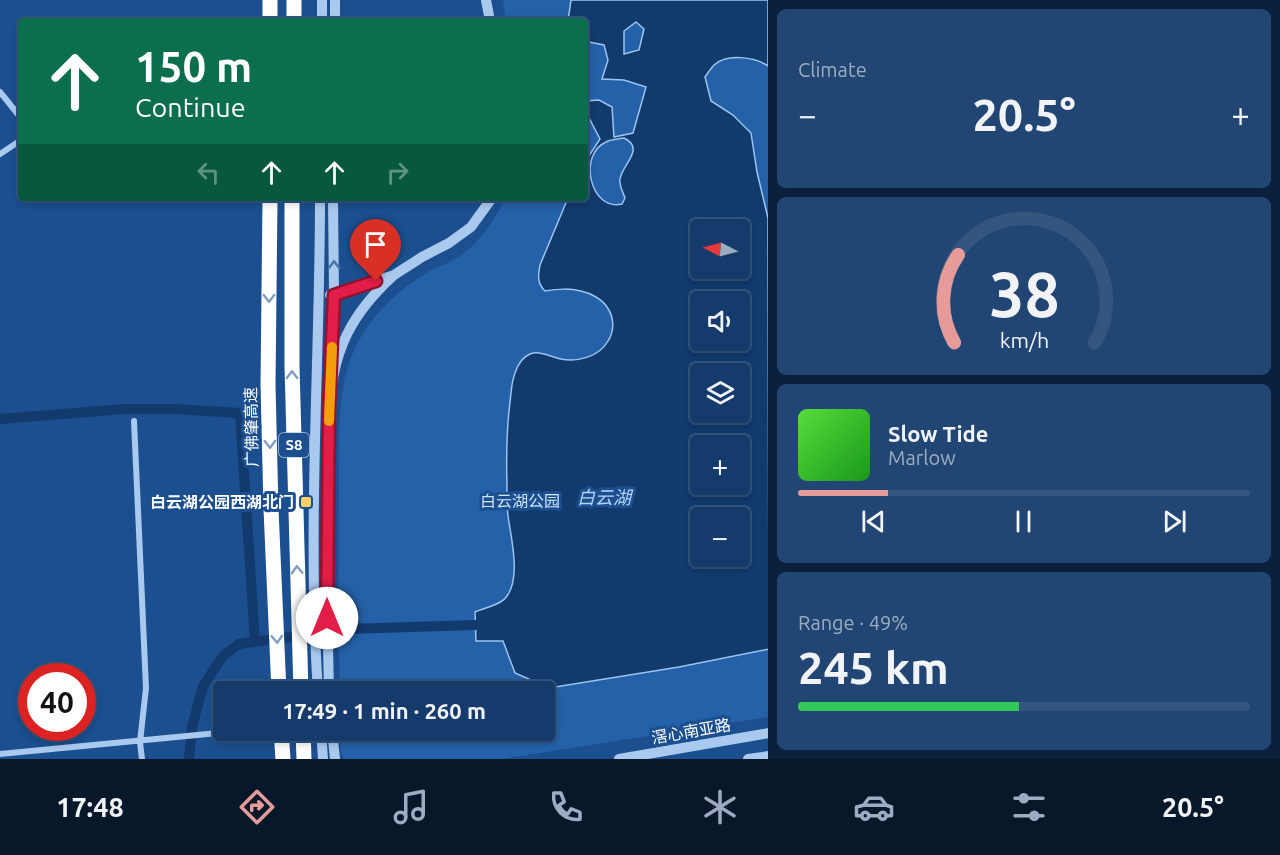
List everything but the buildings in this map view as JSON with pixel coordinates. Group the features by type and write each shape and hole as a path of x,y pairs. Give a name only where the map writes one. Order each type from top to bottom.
{"highway":[{"path":"270,0 270,18"},
{"path":"294,0 294,18"},
{"name":"广佛肇高速","path":"270,201 268,385 279,681"},
{"name":"S8","path":"292,201 291,343 301,681"},
{"path":"281,741 281,759"},
{"path":"303,741 304,759"}],"street":[{"path":"322,0 322,18"},
{"path":"335,0 335,18"},
{"path":"486,0 489,18"},
{"path":"0,92 18,114"},
{"path":"0,154 18,142"},
{"path":"320,201 320,295 313,501 321,601"},
{"path":"320,681 321,601 334,295 333,201"},
{"path":"329,407 334,368 346,333 371,298 394,275 460,236 480,216 490,201"},
{"path":"320,295 334,295 394,275"},
{"path":"134,421 146,688 140,742 141,759"},
{"path":"322,673 325,681"},
{"name":"滘心南亚路","path":"619,759 768,733"},
{"path":"0,753 213,735"},
{"path":"322,741 323,759"},
{"path":"333,741 334,759"},
{"path":"748,759 768,756"}],"green space":[{"name":"白云湖公园","path":"503,0 768,0 768,717 502,759 345,759 341,753 340,741 555,741 555,681 340,681 339,424 348,366 364,332 385,306 411,283 459,257 485,232 503,201 588,201 588,18 506,18"}],"water":[{"name":"白云湖","path":"571,0 768,0 768,66 756,60 726,59 714,65 705,77 711,101 733,115 751,133 768,218 768,649 679,667 555,687 555,681 533,681 515,673 503,641 476,641 475,612 504,599 511,588 513,578 514,557 507,508 507,450 512,388 518,366 525,357 534,353 568,360 594,355 608,341 612,332 611,315 599,299 576,290 545,291 539,279 540,265 567,201 588,201 588,157 600,139 588,116 588,101 599,100 612,107 614,137 633,133 646,87 624,80 602,79 608,60 604,45 588,43 588,18 568,18","holes":["636,22 644,29 639,50 624,54 624,31","624,138 630,142 633,152 620,179 625,198 622,204 611,204 602,200 596,191 590,169 592,158 597,149 608,141"]}],"waterway":[{"path":"0,419 124,409 240,413 255,642"},
{"path":"189,759 192,727 203,686 223,656 239,644 347,629 475,625"}],"slow traffic":[{"path":"329,421 332,347"}],"place":[{"name":"白云湖公园西湖北门","path":"306,502"}],"route":[{"path":"327,618 329,407 334,295 376,281"}]}
